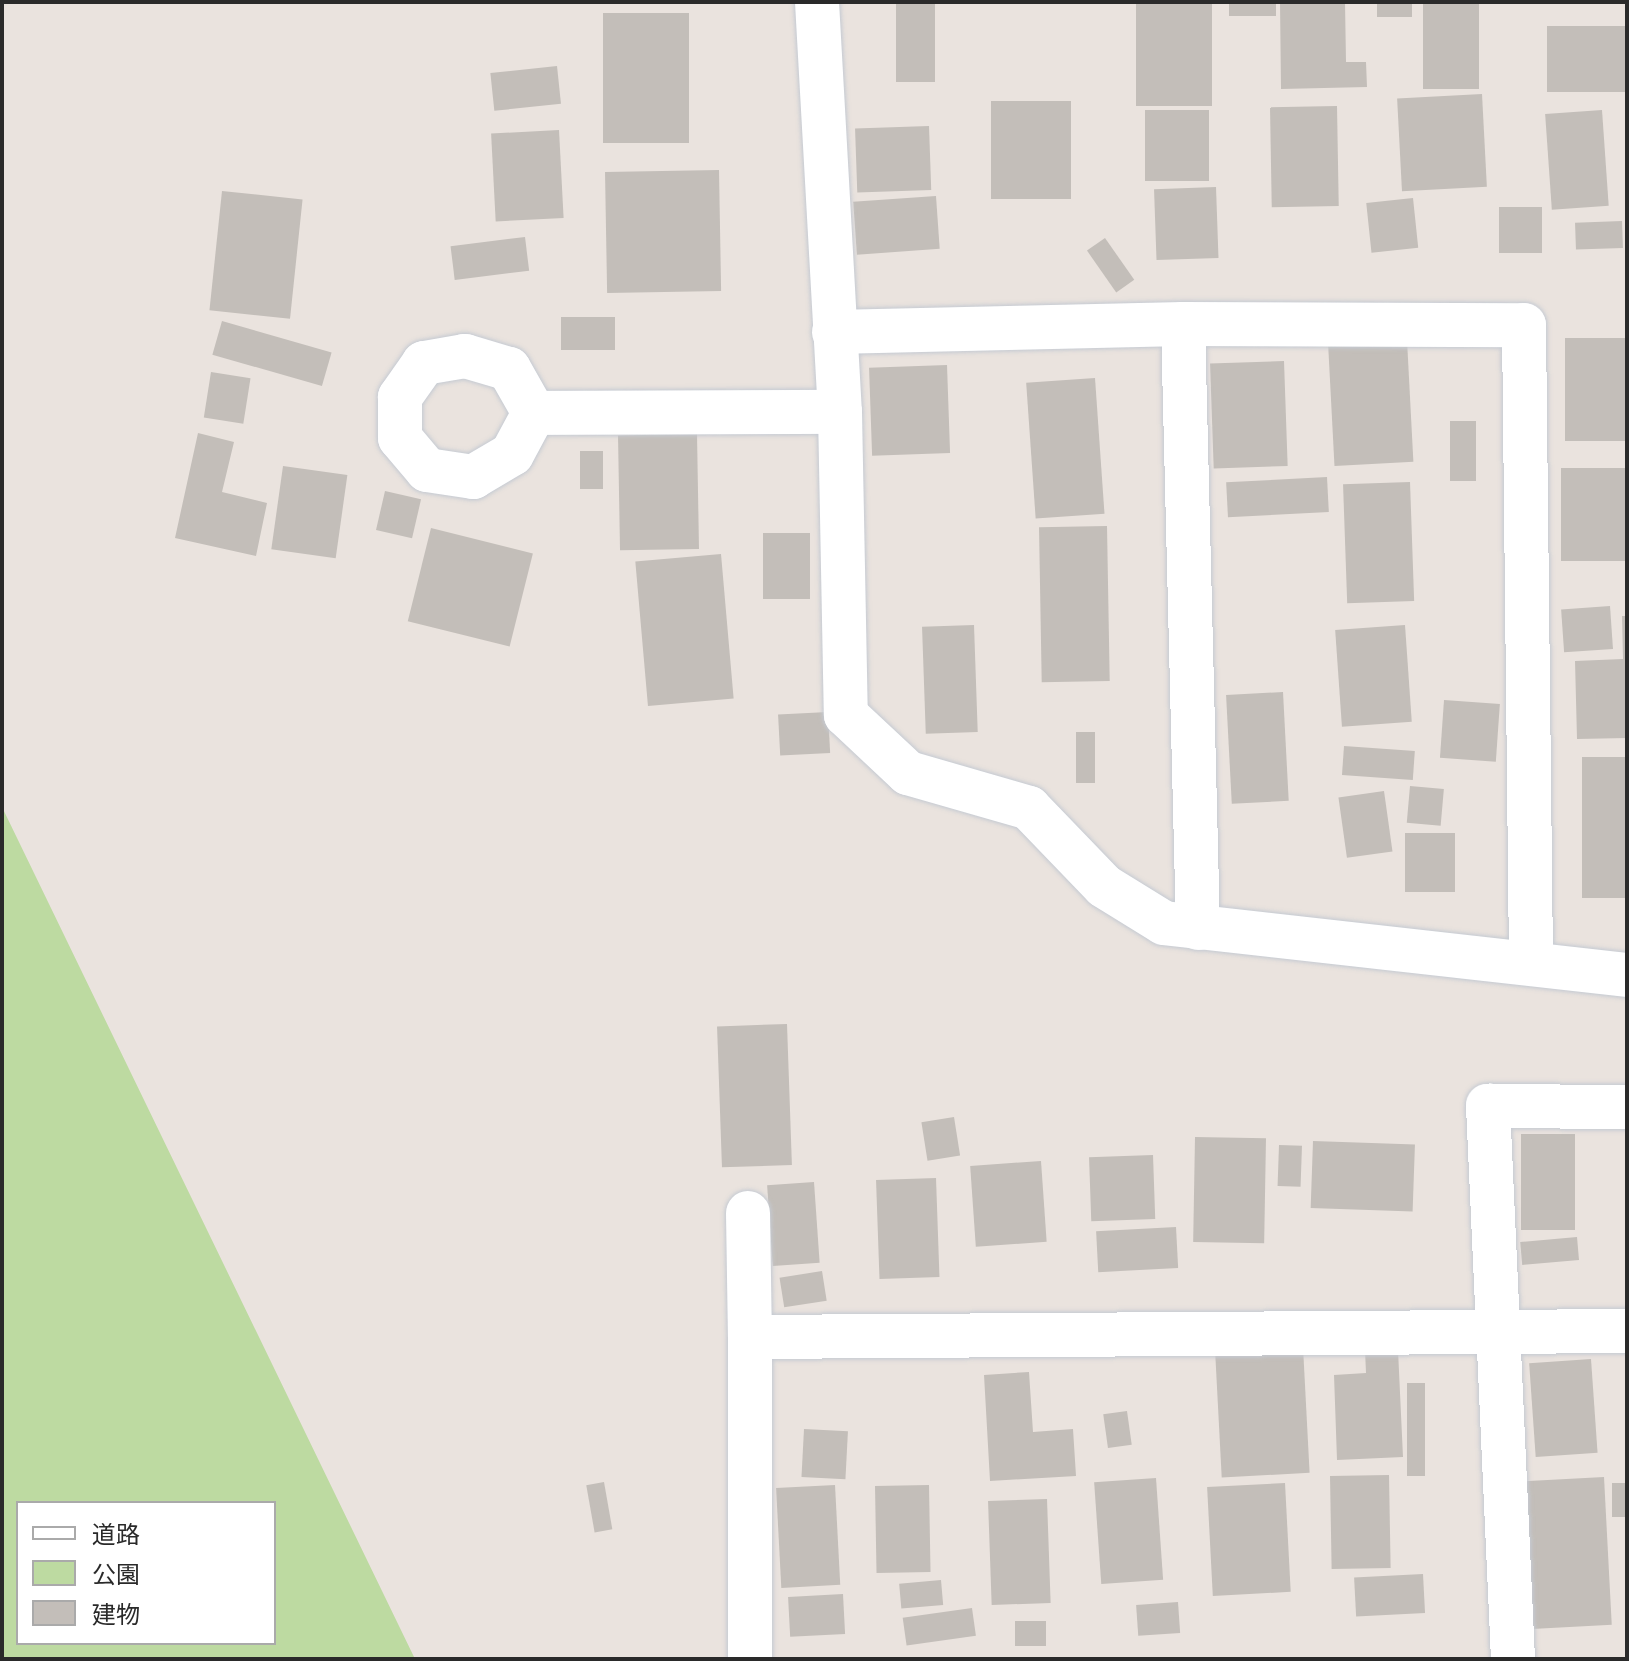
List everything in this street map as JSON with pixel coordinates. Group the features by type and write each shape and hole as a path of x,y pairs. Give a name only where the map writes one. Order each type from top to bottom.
{"street":[{"path":"817,2 840,412 846,715 908,773 1029,808 1104,886 1164,923 1627,975"},
{"path":"834,332 1183,324 1524,325 1531,962"},
{"path":"1183,324 1198,928"},
{"path":"534,413 840,412"},
{"path":"1513,1659 1488,1106 1627,1107"},
{"path":"748,1213 750,1659"},
{"path":"750,1337 1627,1331"}],"green space":[{"path":"2,807 415,1659 2,1659"}],"building":[{"path":"896,2 935,2 935,82 896,82"},
{"path":"1136,2 1212,2 1212,106 1136,106"},
{"path":"1229,2 1276,2 1276,16 1229,16"},
{"path":"1280,2 1345,2 1346,62 1366,62 1367,87 1281,89"},
{"path":"1377,2 1412,2 1412,17 1377,17"},
{"path":"1423,2 1479,2 1479,89 1423,89"},
{"path":"603,13 689,13 689,143 603,143"},
{"path":"1547,26 1627,26 1627,92 1547,92"},
{"path":"557,66 561,104 494,111 490,73"},
{"path":"1482,94 1487,187 1402,191 1397,98"},
{"path":"991,101 1071,101 1071,199 991,199"},
{"path":"1337,106 1339,206 1272,207 1270,107"},
{"path":"1145,110 1209,110 1209,181 1145,181"},
{"path":"1602,110 1609,206 1552,210 1545,114"},
{"path":"929,126 931,190 857,193 855,129"},
{"path":"559,130 564,218 496,221 491,134"},
{"path":"719,170 721,291 607,293 605,172"},
{"path":"1216,187 1218,258 1157,260 1154,189"},
{"path":"222,191 303,199 290,319 209,310"},
{"path":"936,196 940,249 857,255 853,202"},
{"path":"1413,198 1418,248 1371,253 1366,203"},
{"path":"1499,207 1542,207 1542,253 1499,253"},
{"path":"1622,221 1623,248 1576,250 1575,223"},
{"path":"525,237 529,271 455,280 451,246"},
{"path":"1105,238 1134,280 1116,292 1087,251"},
{"path":"561,317 615,317 615,350 561,350"},
{"path":"222,321 332,352 322,386 212,355"},
{"path":"1565,338 1627,338 1627,441 1565,441"},
{"path":"1407,340 1413,462 1334,466 1328,344"},
{"path":"1284,361 1288,466 1214,469 1210,364"},
{"path":"947,365 950,453 872,456 869,368"},
{"path":"211,372 251,378 243,424 204,417"},
{"path":"1095,378 1104,514 1036,518 1026,383"},
{"path":"1450,421 1476,421 1476,481 1450,481"},
{"path":"198,433 234,442 222,492 267,503 256,556 175,538"},
{"path":"697,434 699,549 620,550 618,435"},
{"path":"580,451 603,451 603,489 580,489"},
{"path":"283,466 347,475 336,558 271,549"},
{"path":"1561,468 1627,468 1627,561 1561,561"},
{"path":"1327,477 1329,512 1228,517 1226,482"},
{"path":"1410,482 1414,601 1347,603 1343,484"},
{"path":"385,491 421,499 412,538 376,530"},
{"path":"1107,526 1110,681 1042,682 1039,527"},
{"path":"431,528 533,553 510,647 408,621"},
{"path":"763,533 810,533 810,599 763,599"},
{"path":"721,554 734,698 648,706 635,561"},
{"path":"1610,606 1613,649 1564,652 1561,609"},
{"path":"1622,616 1627,616 1627,738 1577,739 1575,661 1623,659"},
{"path":"974,625 978,732 926,734 922,627"},
{"path":"1405,625 1412,722 1342,727 1335,630"},
{"path":"1283,692 1289,801 1232,804 1226,695"},
{"path":"1444,700 1500,704 1496,762 1440,758"},
{"path":"828,712 830,753 780,756 778,715"},
{"path":"1076,732 1095,732 1095,783 1076,783"},
{"path":"1344,746 1415,751 1413,780 1342,775"},
{"path":"1582,757 1627,757 1627,898 1582,898"},
{"path":"1410,786 1444,789 1441,826 1407,823"},
{"path":"1384,791 1392,851 1347,858 1338,797"},
{"path":"1405,833 1455,833 1455,892 1405,892"},
{"path":"787,1024 792,1165 722,1167 717,1026"},
{"path":"954,1117 960,1156 928,1161 921,1122"},
{"path":"1521,1134 1575,1134 1575,1230 1521,1230"},
{"path":"1195,1137 1266,1138 1264,1243 1193,1242"},
{"path":"1313,1141 1415,1145 1413,1212 1311,1208"},
{"path":"1279,1145 1302,1146 1301,1187 1278,1186"},
{"path":"1153,1155 1155,1219 1091,1221 1089,1157"},
{"path":"1041,1161 1047,1242 976,1247 970,1166"},
{"path":"936,1178 939,1277 879,1279 876,1180"},
{"path":"814,1182 820,1263 773,1266 767,1185"},
{"path":"1176,1227 1178,1268 1098,1272 1096,1231"},
{"path":"1577,1237 1579,1260 1522,1265 1520,1242"},
{"path":"822,1271 827,1301 784,1307 780,1278"},
{"path":"1303,1347 1310,1473 1222,1477 1215,1352"},
{"path":"1365,1350 1398,1350 1403,1457 1337,1460 1334,1375 1366,1373"},
{"path":"1591,1359 1598,1453 1536,1457 1529,1363"},
{"path":"1029,1372 1033,1432 1073,1429 1076,1476 990,1481 984,1375"},
{"path":"1407,1383 1425,1383 1425,1476 1407,1476"},
{"path":"1127,1411 1132,1445 1108,1448 1103,1414"},
{"path":"804,1429 848,1431 845,1479 801,1477"},
{"path":"1389,1475 1391,1568 1332,1569 1330,1476"},
{"path":"1604,1477 1612,1625 1532,1629 1524,1481"},
{"path":"1156,1478 1163,1580 1101,1584 1094,1482"},
{"path":"604,1482 612,1529 595,1532 586,1485"},
{"path":"1285,1483 1291,1592 1213,1596 1207,1487"},
{"path":"1612,1483 1627,1483 1627,1517 1612,1517"},
{"path":"835,1485 840,1585 781,1588 776,1488"},
{"path":"929,1485 931,1572 877,1573 875,1486"},
{"path":"1047,1499 1051,1603 992,1605 988,1501"},
{"path":"1423,1574 1425,1613 1356,1617 1354,1578"},
{"path":"941,1580 943,1605 901,1609 899,1584"},
{"path":"843,1594 845,1634 790,1637 788,1597"},
{"path":"1178,1602 1180,1633 1138,1636 1136,1605"},
{"path":"972,1608 976,1636 907,1645 903,1618"},
{"path":"1015,1621 1046,1621 1046,1646 1015,1646"}]}
